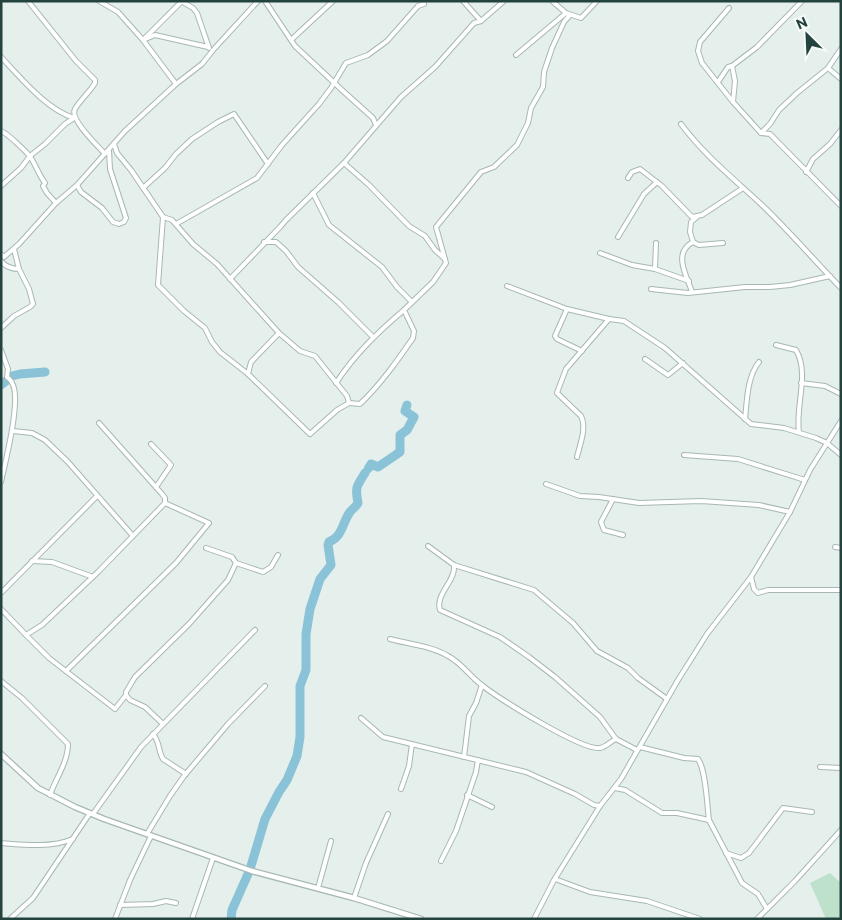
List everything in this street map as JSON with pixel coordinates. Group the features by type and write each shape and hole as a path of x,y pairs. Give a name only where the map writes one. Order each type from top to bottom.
{"street":[{"path":"28,1 76,61 94,80 95,84 75,108 73,112 74,118"},
{"path":"99,1 118,12 143,40 176,84"},
{"path":"143,40 182,1 197,13 202,23 208,48"},
{"path":"19,269 12,269 4,265 2,258 14,249 56,202 77,185 125,131 176,84 202,64 258,1"},
{"path":"265,1 295,46 342,91 374,118 376,125"},
{"path":"291,40 333,1"},
{"path":"463,1 481,21"},
{"path":"230,278 312,192 344,163 401,98 441,61 474,23 481,21 504,1"},
{"path":"552,1 568,14 581,18 597,1"},
{"path":"718,82 728,67 732,66 756,47 802,1"},
{"path":"176,224 257,178 282,145 331,88 346,63 368,56 387,41 418,6 424,4"},
{"path":"729,8 700,42 698,51 702,63 761,133 770,134 841,206"},
{"path":"516,55 568,14"},
{"path":"336,383 346,367 373,337 404,310 442,270 446,263 436,227 481,172 494,168 517,145 528,123 531,108 542,87 544,72 552,48 568,14"},
{"path":"143,40 155,35 214,49"},
{"path":"761,133 770,124 779,110 828,68 841,49"},
{"path":"1,57 52,108 74,118 105,154"},
{"path":"732,66 735,81 733,102"},
{"path":"828,68 841,79"},
{"path":"143,188 192,140 218,122 234,114 268,164"},
{"path":"374,118 384,117"},
{"path":"1,186 21,168 30,156 74,118"},
{"path":"681,124 693,141 764,207 841,288"},
{"path":"770,124 770,134"},
{"path":"806,172 813,159 830,144 841,130"},
{"path":"1,131 7,133 30,156 45,183 43,186 56,202"},
{"path":"114,144 117,153 163,217 172,220 193,244 217,264 279,333 300,351 315,356 347,396 349,403"},
{"path":"77,185 81,192 102,208 113,222 119,224 124,222 126,218 110,169 109,150"},
{"path":"344,163 369,185 409,226 425,236 435,250 445,259"},
{"path":"628,178 632,172 640,169 657,182 688,214 692,217 697,217"},
{"path":"618,237 644,194 657,182"},
{"path":"723,243 699,245 693,242 690,232 691,222 742,188"},
{"path":"312,192 329,225 382,267 397,287 412,302"},
{"path":"163,217 158,284 184,311 205,328 220,352 248,374 310,434 336,410 349,403 360,404 382,382 413,338 414,331 404,310"},
{"path":"275,232 276,242"},
{"path":"264,242 276,242 286,251 298,267 338,302 373,337"},
{"path":"692,292 689,281 683,272 682,261 683,252 687,245 693,242"},
{"path":"655,269 656,243"},
{"path":"1,328 14,316 33,304 29,289 19,269 14,249"},
{"path":"600,253 617,260 655,269 689,281"},
{"path":"651,289 692,292 790,285 830,276"},
{"path":"507,286 566,309 609,320 624,321 665,348 751,424 799,432 827,443 841,455"},
{"path":"566,309 554,336 582,351"},
{"path":"577,456 583,432 583,420 557,393 566,369 609,320"},
{"path":"248,374 251,362 279,333"},
{"path":"776,345 796,350 801,362 801,384 798,404 799,432"},
{"path":"1,350 8,369 7,377 12,382 15,395 13,430 1,482"},
{"path":"645,359 668,375 683,364"},
{"path":"745,419 748,388 755,367 759,362"},
{"path":"801,384 825,386 841,394"},
{"path":"534,919 555,879 600,806 615,788 707,634 750,577 790,512 805,480 841,421"},
{"path":"99,423 156,487 164,498 165,503"},
{"path":"13,430 32,434 45,440 68,462 133,536"},
{"path":"151,444 170,465 156,487"},
{"path":"684,455 738,460 805,480"},
{"path":"546,484 580,496 639,502 681,503 701,501 759,505 790,512"},
{"path":"1,593 97,496"},
{"path":"613,499 601,522 601,527 608,532 623,534"},
{"path":"26,635 42,625 165,503"},
{"path":"66,672 176,564 209,523 165,503"},
{"path":"428,546 454,564 534,590 573,623 596,651 628,668 638,678 667,699"},
{"path":"834,547 841,548"},
{"path":"206,548 232,558 236,563 263,572 267,571 278,555"},
{"path":"32,561 52,562 93,576"},
{"path":"1,609 49,658 115,709 126,695 128,687 135,677 189,624 228,580 236,563"},
{"path":"454,564 453,575 440,600 440,610 500,637 529,657 555,677 600,717 616,739 638,748 684,758 698,759 701,764 705,785 709,820 742,883 758,894 767,909"},
{"path":"750,577 758,593 768,590 841,590"},
{"path":"6,919 11,918 33,898 73,839 153,734 255,630"},
{"path":"390,639 448,655 482,686 559,734 591,747 599,748 616,739"},
{"path":"1,681 22,698 68,744 68,754 54,782 50,795"},
{"path":"115,919 149,835 170,796 228,724 265,686"},
{"path":"464,757 469,716 482,686"},
{"path":"126,695 134,703 145,707 163,724"},
{"path":"361,718 383,738 526,772 575,794 594,805 600,806"},
{"path":"153,734 159,742 160,755 163,759 186,774"},
{"path":"400,789 409,766 412,744"},
{"path":"1,754 38,788 92,814 252,871 354,898 421,919"},
{"path":"441,861 456,831 476,772 478,760"},
{"path":"820,767 841,768"},
{"path":"615,788 626,790 662,813 677,813 709,820"},
{"path":"467,795 492,807"},
{"path":"726,853 741,858 749,853 783,808 812,812"},
{"path":"354,898 366,863 388,814"},
{"path":"757,919 841,830"},
{"path":"1,843 22,845 54,844 73,839"},
{"path":"318,888 332,841"},
{"path":"192,919 212,858"},
{"path":"555,879 590,892 647,901 700,919"},
{"path":"120,906 153,904 166,901 176,903"}],"green space":[{"path":"830,873 841,883 841,918 826,919 810,883"}],"waterway":[{"path":"1,385 12,376 45,372"},
{"path":"368,469 371,464 378,467 400,452 400,435 407,430 414,417 405,411 407,405"},
{"path":"251,866 265,819 287,780 297,756 300,737 300,686 306,670 306,634 310,609 320,579 331,565 328,545 340,533 347,516 358,503 357,488 365,473"},
{"path":"231,919 232,910 248,874"}]}
